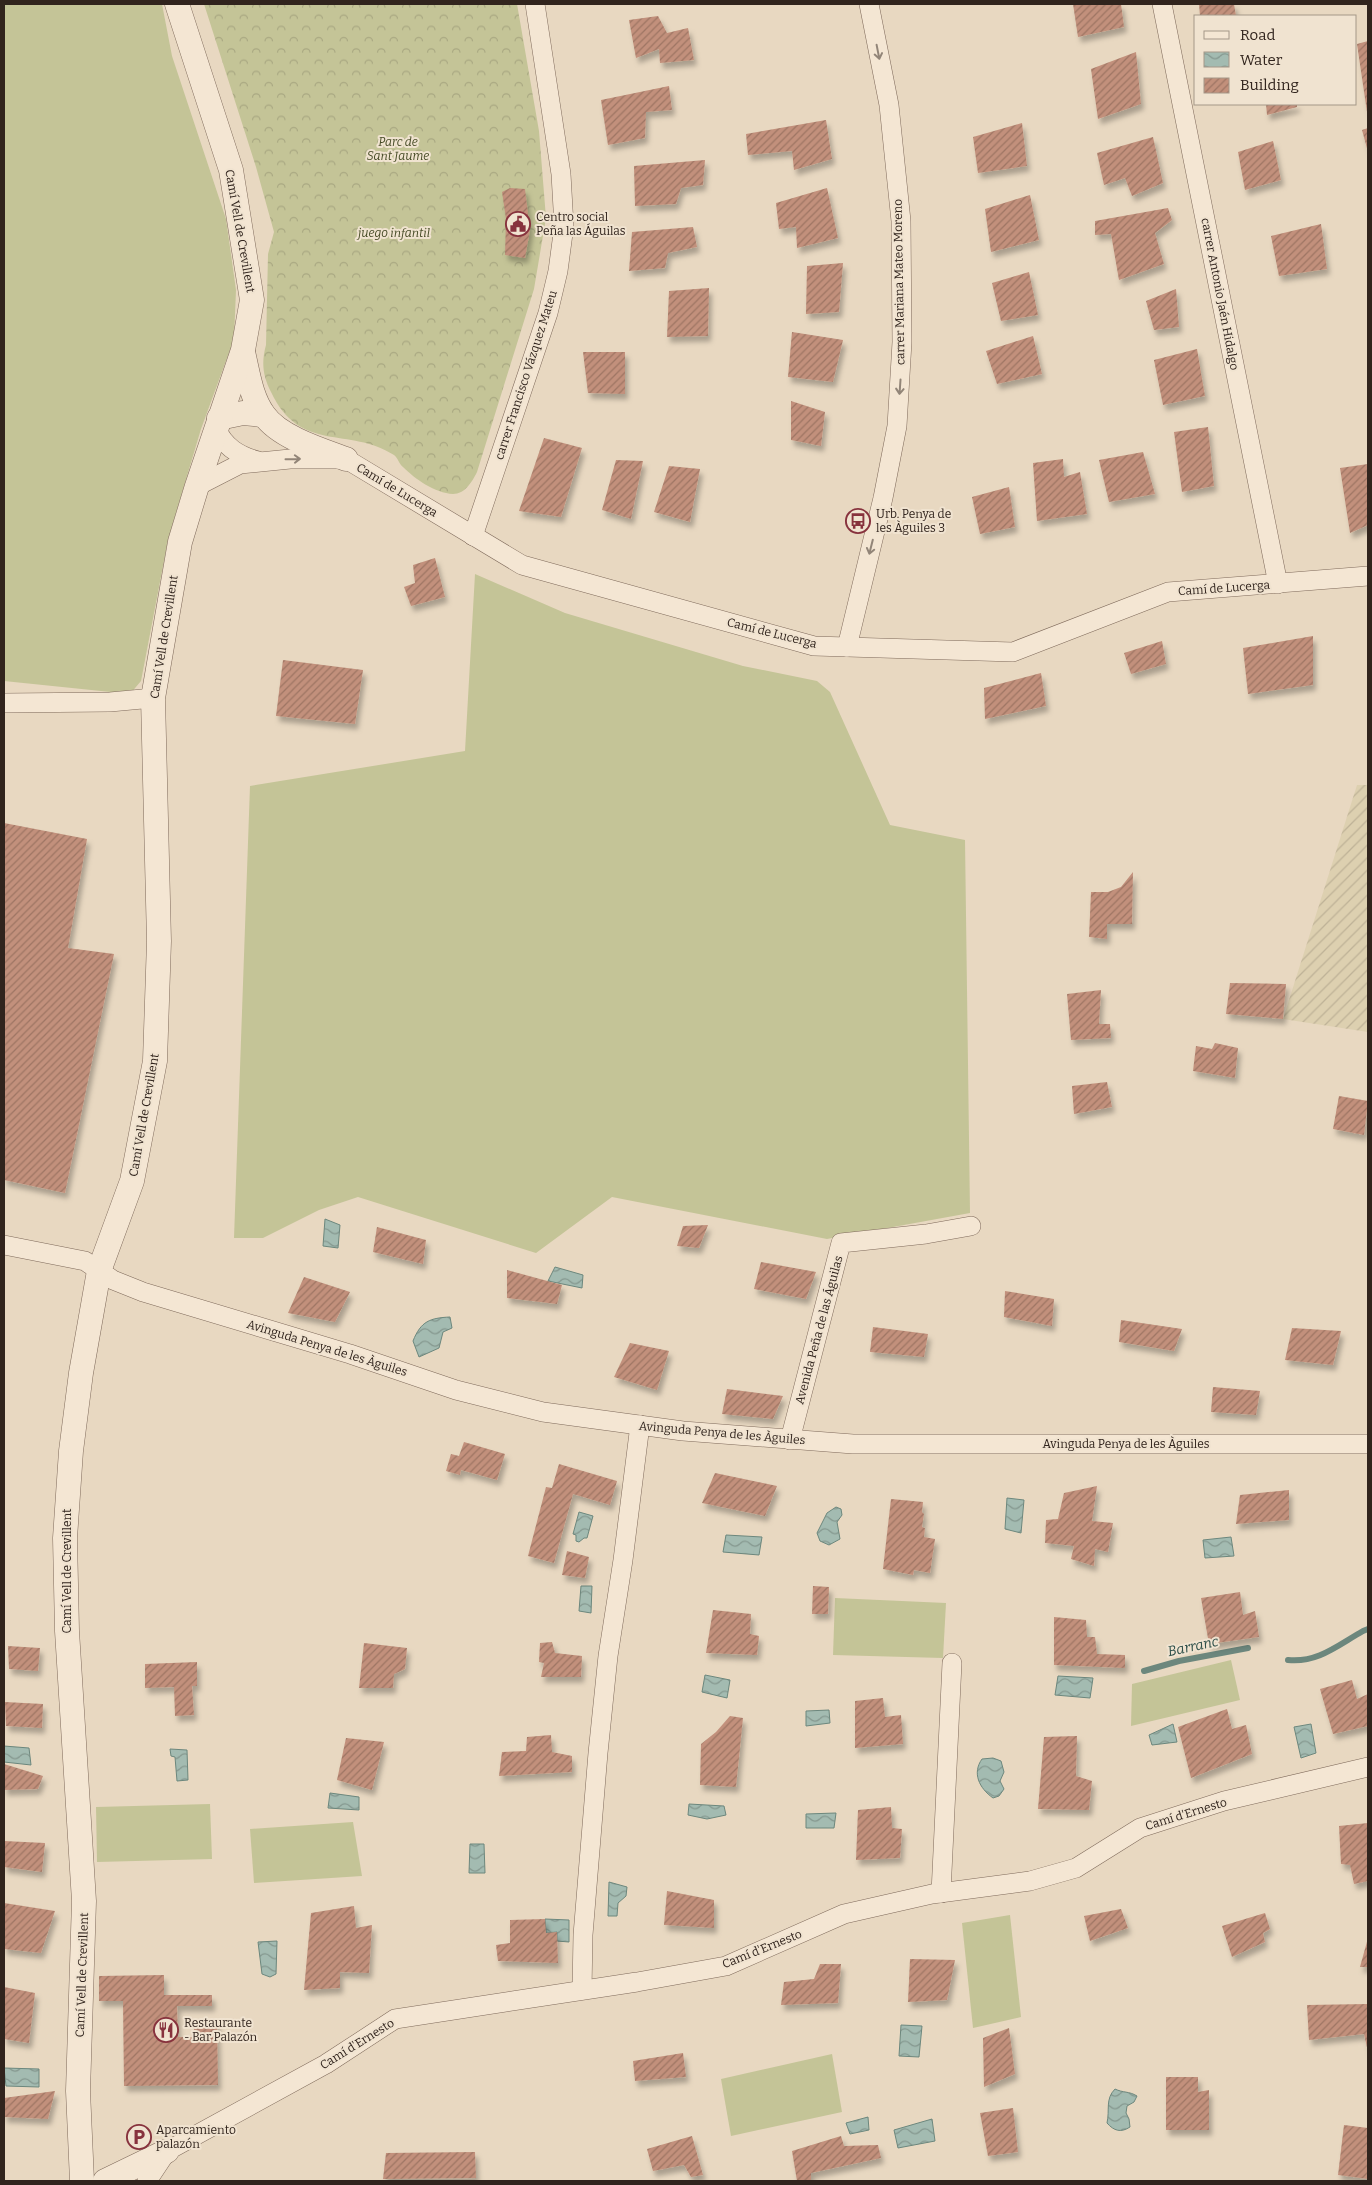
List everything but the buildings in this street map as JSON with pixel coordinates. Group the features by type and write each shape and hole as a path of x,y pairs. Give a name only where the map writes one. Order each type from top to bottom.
{"street":[{"name":"Camí Vell de Crevillent","path":"82,2181 78,2091 84,1901 67,1631 65,1538 70,1451 81,1373 99,1271 132,1180 155,1061 159,941 153,698 180,542 217,423 243,350 252,300 231,170 177,4"},
{"name":"carrer Francisco Vázquez Mateu","path":"473,536 548,313 558,271 564,226 561,174 535,4"},
{"name":"carrer Mariana Mateo Moreno","path":"846,647 883,498 897,426 902,342 900,221 888,105 869,4"},
{"name":"carrer Antonio Jaén Hidalgo","path":"1162,4 1278,584"},
{"path":"243,350 250,382 263,415 295,440 346,459"},
{"path":"217,423 244,413 263,415"},
{"name":"Camí de Lucerga","path":"217,423 220,438 234,451 242,456 260,461"},
{"name":"Camí de Lucerga","path":"197,486 240,464 260,461 346,459 522,565 814,646 1013,652 1168,592 1368,576"},
{"path":"4,704 110,702 153,698"},
{"name":"Avenida Peña de las Águilas","path":"790,1440 841,1243 926,1234 971,1226"},
{"name":"Avinguda Penya de les Àguiles","path":"4,1245 85,1261 113,1280 144,1292 350,1354 456,1390 543,1412 640,1425 790,1440 852,1444 1368,1444"},
{"path":"582,1990 583,1935 598,1753 608,1656 623,1560 640,1425"},
{"path":"941,1893 952,1663"},
{"name":"Camí d'Ernesto","path":"167,2152 326,2064 395,2018 726,1966 844,1914 941,1893 1030,1881 1076,1868 1140,1828 1224,1801 1368,1767"},
{"path":"105,2181 167,2152"},
{"path":"147,2181 167,2152"}],"shaded area":[{"path":"1357,785 1368,785 1368,1032 1283,1019"}],"green space":[{"path":"4,4 162,4 172,56 226,219 236,290 234,339 201,429 168,540 141,681 130,694 4,681"},
{"name":"Parc de Sant Jaume","path":"204,4 517,4 539,131 546,218 534,289 477,472 465,490 453,494 439,491 419,481 402,466 394,455 377,447 311,432 296,424 283,411 271,392 266,380 263,364 266,345 268,254 274,232 256,167"},
{"path":"475,574 565,613 743,666 817,681 830,692 890,825 965,840 970,1213 827,1239 612,1197 536,1253 358,1197 319,1210 263,1238 234,1238 250,786 465,751"},
{"path":"835,1598 946,1603 943,1658 833,1655"},
{"path":"1231,1660 1240,1700 1131,1726 1132,1684"},
{"path":"210,1804 212,1859 97,1862 96,1807"},
{"path":"353,1822 362,1876 254,1883 250,1829"},
{"path":"1010,1915 1021,2017 973,2028 962,1923"},
{"path":"832,2054 842,2112 731,2136 721,2079"}],"water":[{"path":"325,1219 340,1225 338,1248 323,1246"},
{"path":"555,1267 583,1275 582,1288 548,1281"},
{"path":"450,1317 452,1328 443,1332 439,1348 419,1357 413,1341 419,1329 427,1322 437,1318"},
{"path":"1007,1498 1024,1500 1021,1533 1005,1529"},
{"path":"836,1507 841,1509 842,1515 837,1522 840,1539 829,1545 820,1541 817,1533 827,1513"},
{"path":"579,1512 593,1516 587,1538 579,1542 576,1541 576,1535 573,1534"},
{"path":"726,1535 762,1537 759,1555 723,1552"},
{"path":"1231,1537 1234,1556 1205,1558 1203,1540"},
{"path":"581,1586 592,1586 591,1613 579,1611"},
{"path":"705,1675 730,1680 727,1698 702,1692"},
{"path":"1058,1676 1093,1678 1090,1698 1055,1695"},
{"path":"829,1710 830,1723 806,1726 806,1711"},
{"path":"1173,1724 1177,1742 1152,1745 1149,1735"},
{"path":"1311,1724 1316,1753 1301,1758 1294,1727"},
{"path":"4,1746 29,1748 31,1765 4,1762"},
{"path":"170,1749 187,1750 188,1780 177,1781 175,1757 171,1756"},
{"path":"993,1758 1001,1761 1004,1772 1000,1781 1004,1789 999,1796 993,1798 984,1790 977,1775 982,1759"},
{"path":"330,1793 359,1797 359,1810 328,1808"},
{"path":"689,1804 724,1806 726,1815 707,1819 688,1815"},
{"path":"836,1813 834,1828 806,1828 806,1814"},
{"path":"470,1844 484,1844 485,1873 469,1873"},
{"path":"609,1882 627,1887 626,1896 618,1903 617,1916 608,1916"},
{"path":"545,1919 569,1920 569,1942 557,1941 557,1932 546,1933"},
{"path":"277,1941 276,1974 270,1977 262,1974 258,1942"},
{"path":"901,2025 922,2026 919,2057 899,2056"},
{"path":"4,2068 39,2069 39,2087 6,2086"},
{"path":"1115,2089 1137,2096 1134,2102 1127,2106 1126,2113 1130,2127 1124,2130 1112,2128 1107,2123 1109,2101"},
{"path":"868,2117 869,2130 850,2134 846,2123"},
{"path":"932,2119 935,2141 898,2148 894,2130"}],"waterway":[{"name":"Barranc","path":"1288,1660 1309,1659 1318,1656 1368,1629"},
{"name":"Barranc","path":"1144,1671 1179,1661 1248,1648"}],"place":[{"name":"Centro social Peña las Águilas","path":"518,224"},
{"name":"Urb. Penya de les Àguiles 3","path":"858,521"},
{"name":"Restaurante - Bar Palazón","path":"166,2030"},
{"name":"Aparcamiento palazón","path":"139,2137"}],"park label":[{"name":"juego infantil","path":"394,233"}]}
